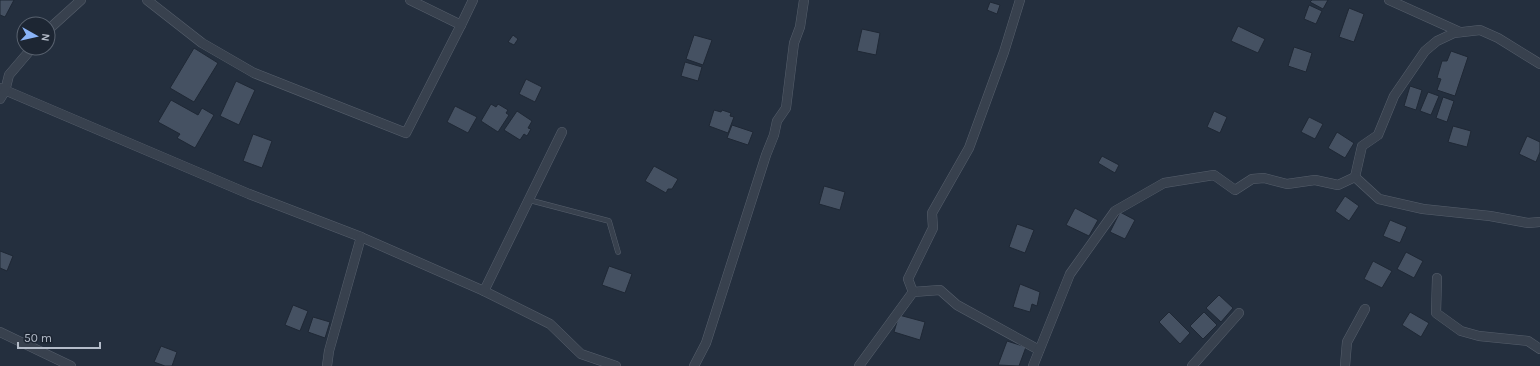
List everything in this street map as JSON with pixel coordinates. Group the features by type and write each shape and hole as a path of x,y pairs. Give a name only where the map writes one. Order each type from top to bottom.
{"street":[{"path":"147,0 202,42 254,73 406,133 473,0"},
{"path":"410,0 461,25"},
{"path":"694,366 706,343 766,155 774,135 777,121 786,108 794,44 800,27 804,0"},
{"path":"913,292 908,279 933,228 932,213 969,148 1004,52 1020,0"},
{"path":"1389,0 1460,32"},
{"path":"56,22 76,1"},
{"path":"1355,177 1362,146 1378,135 1394,96 1425,51 1437,41 1460,32 1480,30 1498,38 1540,64"},
{"path":"0,99 9,75 25,56"},
{"path":"3,89 250,194 362,237 484,291 550,324 582,354 594,362 616,366"},
{"path":"484,291 562,132"},
{"path":"1033,366 1070,274 1115,211 1132,201 1164,183 1214,174 1235,190 1252,179 1264,178 1287,184 1315,180 1338,185 1355,177"},
{"path":"1355,177 1379,199 1423,209 1490,216 1528,222 1540,222"},
{"path":"327,366 329,351 362,237"},
{"path":"1437,278 1436,313 1461,331 1479,336 1528,341 1540,349"},
{"path":"859,366 913,292 940,290 957,304 1039,350"},
{"path":"1345,366 1347,342 1365,309"},
{"path":"1192,366 1239,312"},
{"path":"0,332 71,366"}],"lane":[{"path":"529,200 609,221 618,252"}],"building":[{"path":"0,0 14,0 5,17 0,15"},
{"path":"1312,0 1328,0 1323,9 1310,2"},
{"path":"990,2 1000,5 997,14 987,10"},
{"path":"1309,5 1322,11 1316,24 1304,19"},
{"path":"1349,8 1364,14 1354,42 1339,37"},
{"path":"1238,26 1265,39 1258,53 1231,41"},
{"path":"862,29 880,33 876,55 857,51"},
{"path":"513,35 518,39 514,45 508,42"},
{"path":"694,35 712,40 703,65 686,59"},
{"path":"1294,47 1312,53 1306,72 1288,66"},
{"path":"194,48 218,63 194,102 170,88"},
{"path":"1451,51 1468,57 1455,96 1437,90 1441,79 1437,78 1442,61 1447,61"},
{"path":"685,62 702,67 698,81 681,76"},
{"path":"526,79 542,87 535,102 519,94"},
{"path":"236,81 255,90 239,125 220,116"},
{"path":"1410,86 1422,90 1416,110 1404,106"},
{"path":"1428,92 1439,96 1431,115 1420,111"},
{"path":"1443,97 1454,101 1447,122 1436,118"},
{"path":"171,100 198,115 202,108 214,115 195,148 177,138 180,134 158,122"},
{"path":"491,104 496,107 498,104 508,110 506,113 509,115 498,132 481,121"},
{"path":"455,106 477,117 468,133 447,122"},
{"path":"714,110 721,112 722,110 731,113 730,116 734,117 728,133 709,126"},
{"path":"517,111 532,121 528,128 531,129 527,136 524,134 520,140 504,130"},
{"path":"1214,111 1227,117 1220,133 1207,127"},
{"path":"1309,117 1323,124 1315,139 1301,132"},
{"path":"732,125 753,132 748,145 727,138"},
{"path":"1453,126 1471,131 1467,147 1448,142"},
{"path":"1337,132 1354,143 1345,158 1328,148"},
{"path":"253,134 272,141 262,168 243,161"},
{"path":"1527,136 1540,142 1540,152 1536,162 1519,154"},
{"path":"1102,156 1119,165 1115,173 1098,163"},
{"path":"654,166 678,179 672,189 668,189 666,193 645,181"},
{"path":"824,186 845,192 840,210 819,204"},
{"path":"1345,196 1359,206 1349,221 1335,211"},
{"path":"1075,208 1098,220 1089,236 1066,225"},
{"path":"1120,212 1135,220 1125,239 1110,232"},
{"path":"1390,220 1407,227 1400,243 1383,236"},
{"path":"1017,224 1034,230 1025,253 1009,247"},
{"path":"0,251 13,256 7,271 0,268"},
{"path":"1406,252 1423,261 1414,278 1397,269"},
{"path":"1373,261 1392,271 1382,288 1364,279"},
{"path":"609,266 632,274 625,293 602,285"},
{"path":"1020,284 1040,292 1037,306 1032,304 1030,312 1013,307"},
{"path":"1219,295 1233,308 1221,322 1206,308"},
{"path":"293,305 308,311 300,331 285,325"},
{"path":"1169,312 1190,333 1180,344 1159,322"},
{"path":"1204,312 1217,325 1203,339 1190,326"},
{"path":"1410,312 1429,323 1421,337 1402,325"},
{"path":"899,315 925,322 920,340 894,332"},
{"path":"313,317 330,322 325,338 308,332"},
{"path":"1007,341 1026,347 1019,366 998,365"},
{"path":"161,346 177,352 172,366 165,366 154,362"}]}
